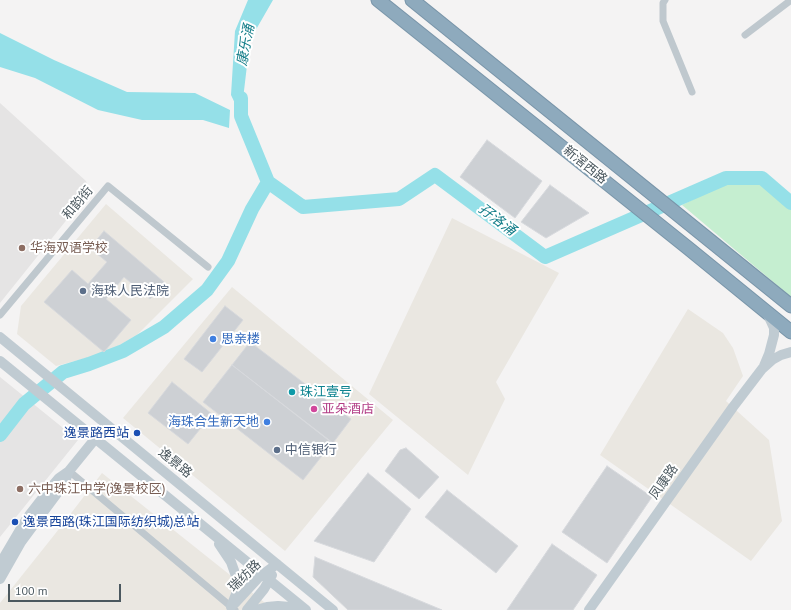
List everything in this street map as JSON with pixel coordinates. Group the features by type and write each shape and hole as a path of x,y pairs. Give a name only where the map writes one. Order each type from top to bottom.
{"highway":[{"name":"新滘西路","path":"378,0 791,332"},
{"name":"新滘西路","path":"412,0 791,306"}],"street":[{"path":"665,0 663,3 663,21 692,92"},
{"path":"746,35 791,0"},
{"name":"和韵街","path":"0,315 108,186 208,267"},
{"path":"762,370 769,354 774,335 774,328 767,312"},
{"name":"逸景路","path":"0,337 333,610"},
{"path":"762,370 772,360 791,352"},
{"path":"0,361 306,610"},
{"name":"凤康路","path":"589,610 733,407 762,370"},
{"path":"0,564 26,518 59,478 69,471 96,439"},
{"path":"69,471 232,609 236,594 236,576 231,562 224,550 205,528"},
{"path":"0,579 25,537 64,484 69,471"},
{"path":"205,528 216,514"},
{"name":"瑞纺路","path":"232,609 266,577 277,564"},
{"path":"247,610 264,589 266,577"},
{"path":"256,610 267,606 278,606 299,610"}],"shaded area":[{"name":"华海双语学校","path":"0,103 86,181 89,192 0,303"},
{"path":"106,204 193,279 137,335 106,353 56,366 17,334 21,306"},
{"path":"452,218 559,273 496,382 505,399 468,475 369,394"},
{"path":"232,287 393,420 285,551 123,418"},
{"path":"688,309 723,333 733,348 743,376 726,401 769,440 782,521 751,561 600,455"},
{"name":"六中珠江中学(逸景校区)","path":"0,377 78,440 0,537"},
{"path":"102,473 274,610 0,610 0,603"}],"green space":[{"path":"728,182 762,185 791,209 791,297 682,205"}],"water":[{"name":"康乐涌","path":"248,0 273,0 250,40 241,116 231,95 235,31"},
{"path":"0,33 54,60 127,92 195,93 230,110 229,128 203,120 142,120 98,110 35,78 0,67"}],"building":[{"path":"487,140 542,181 515,218 460,177"},
{"path":"550,185 589,213 546,238 521,222"},
{"name":"海珠人民法院","path":"104,231 164,282 150,299 124,277 106,299 131,320 104,352 44,302 72,270 88,284 107,262 90,248"},
{"name":"思亲楼","path":"225,306 243,320 202,372 184,359"},
{"name":"珠江壹号","path":"250,342 351,419 333,443 232,365"},
{"name":"海珠合生新天地","path":"232,365 332,443 303,480 203,402"},
{"path":"172,382 212,414 188,444 148,413"},
{"path":"406,448 439,477 419,499 385,471 400,450"},
{"path":"607,466 652,497 607,563 562,532"},
{"path":"368,473 411,509 374,562 314,541"},
{"path":"447,490 518,546 496,573 425,517"},
{"path":"552,544 597,575 573,610 507,610"},
{"path":"315,557 442,610 348,610 313,577"}],"waterway":[{"name":"孖洛涌","path":"241,98 241,116 268,182 303,207 399,199 435,175 545,257 726,178 762,178 791,203"},
{"path":"0,435 24,404 63,372 123,351 164,327 207,290 228,261 252,209 268,182"}],"place":[{"name":"华海双语学校","path":"22,248"},
{"name":"海珠人民法院","path":"83,291"},
{"name":"思亲楼","path":"213,339"},
{"name":"珠江壹号","path":"292,392"},
{"name":"亚朵酒店","path":"314,409"},
{"name":"海珠合生新天地","path":"267,422"},
{"name":"逸景路西站","path":"137,433"},
{"name":"中信银行","path":"277,450"},
{"name":"六中珠江中学(逸景校区)","path":"20,489"},
{"name":"逸景西路(珠江国际纺织城)总站","path":"15,522"}]}
